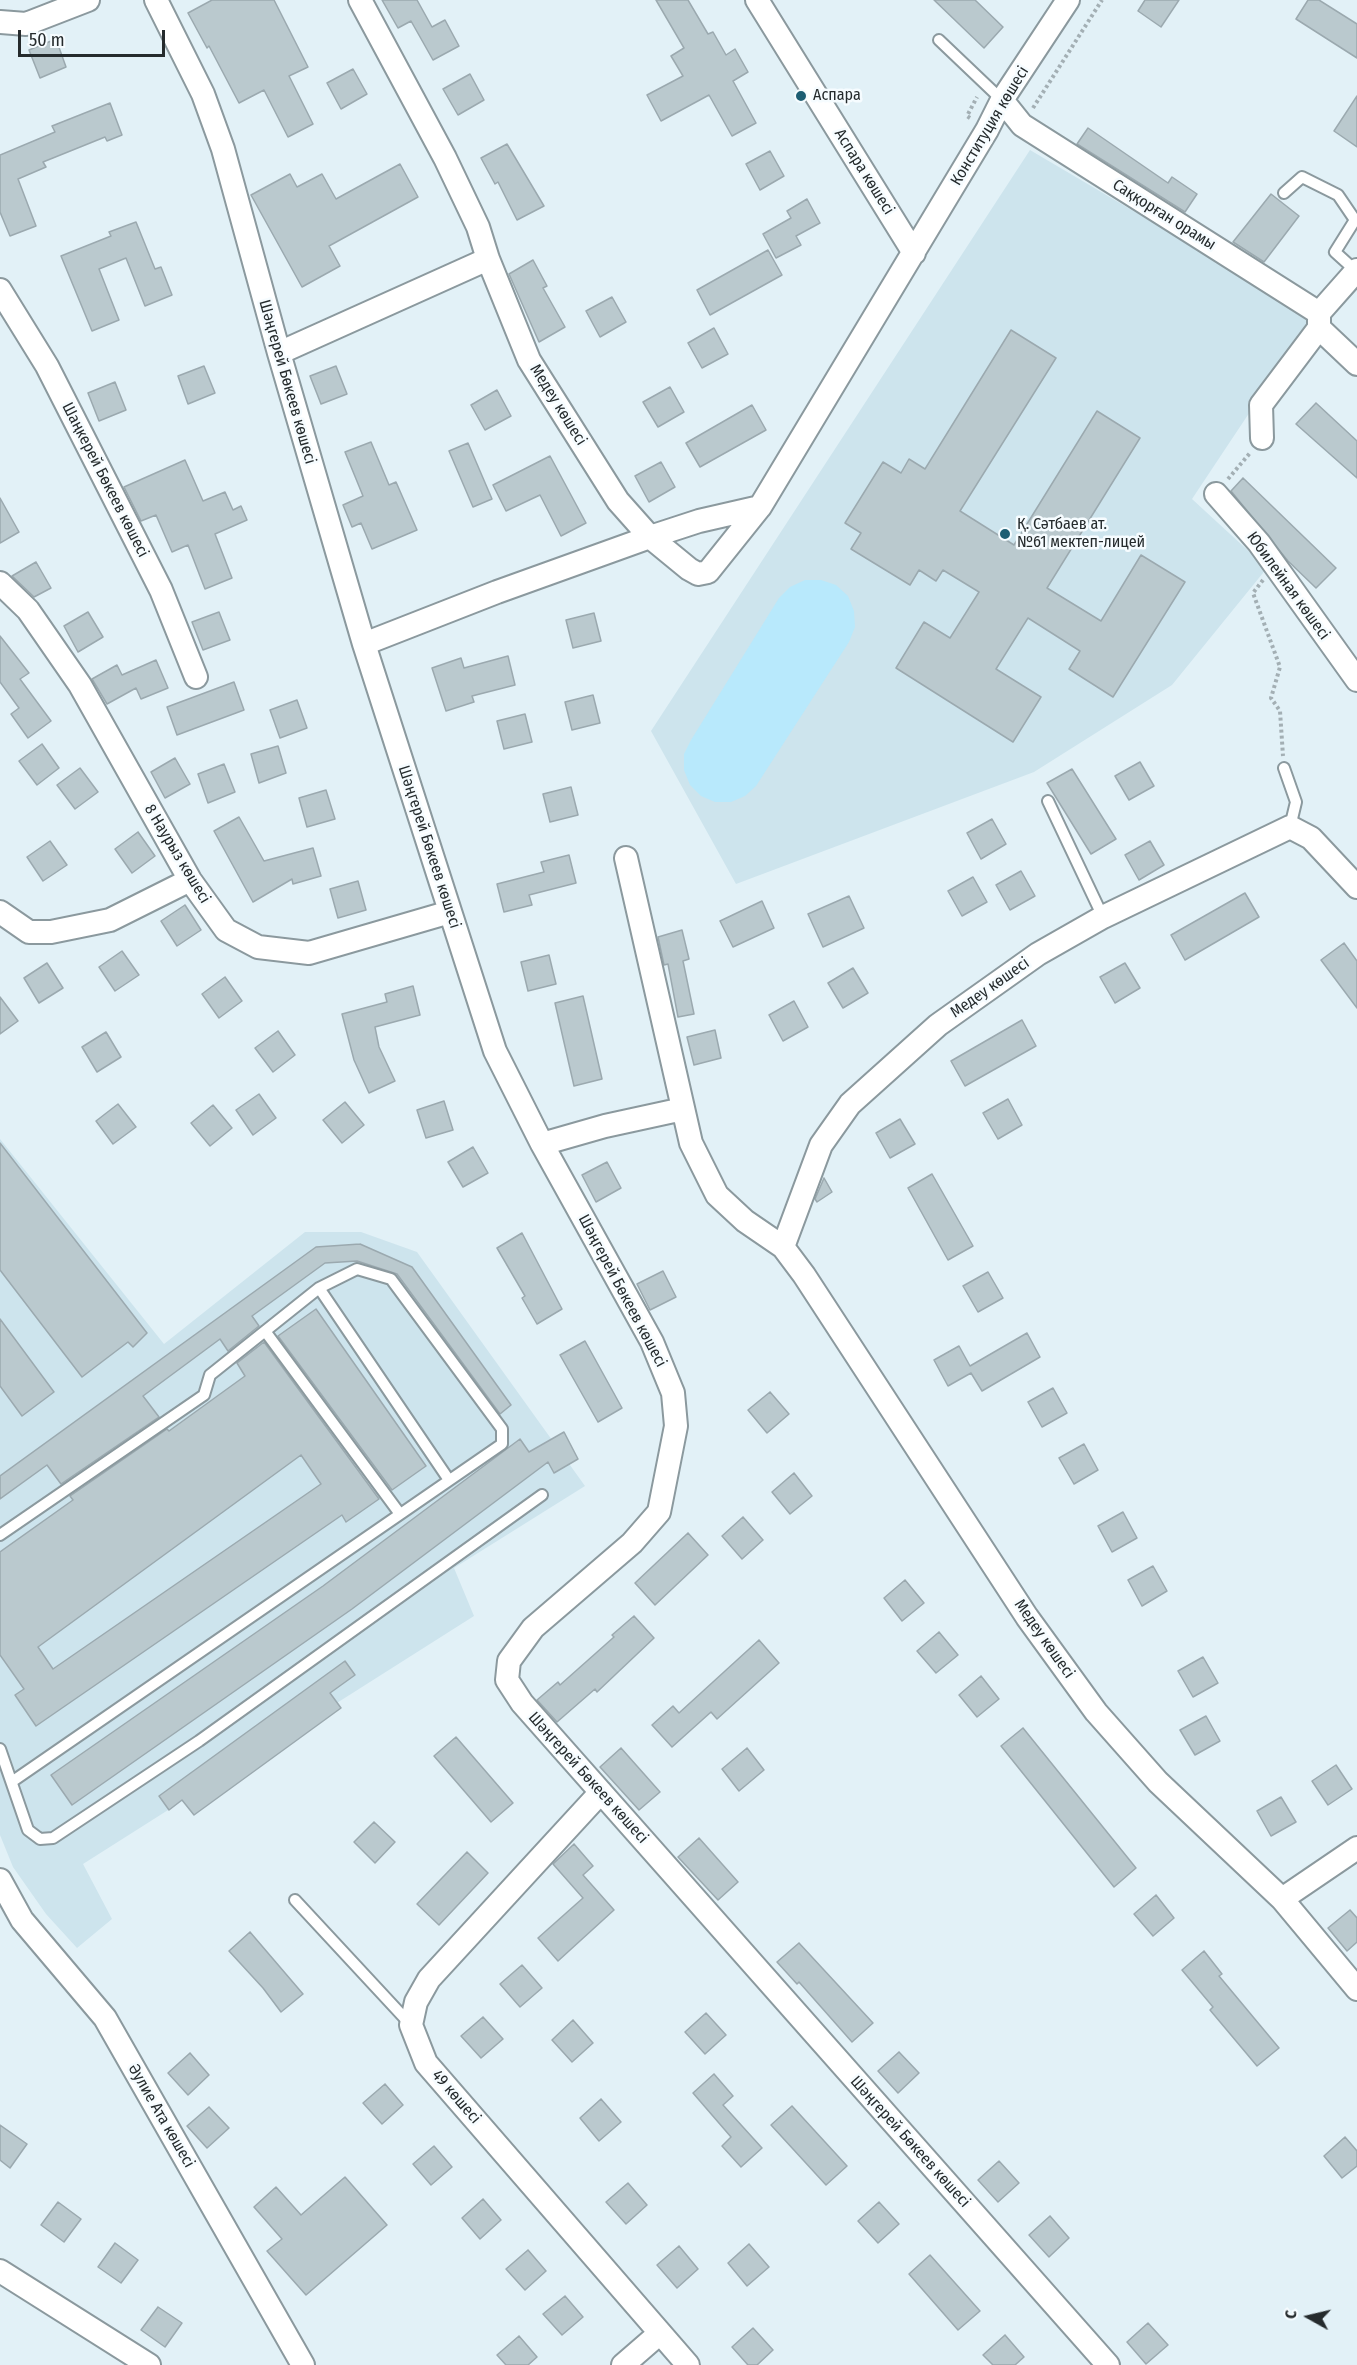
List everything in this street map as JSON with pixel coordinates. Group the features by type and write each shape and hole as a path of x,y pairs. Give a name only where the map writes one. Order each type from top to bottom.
{"street":[{"path":"0,22 26,24 88,0"},
{"name":"Шәңгерей Бөкеев көшесі","path":"156,0 203,94 223,149 279,353 364,644 495,1051 542,1144 652,1342 673,1393 676,1426 659,1512 632,1543 533,1628 509,1661 507,1680 522,1703 1108,2365"},
{"name":"Медеу көшесі","path":"360,0 446,158 478,227 488,260 529,360 633,521 689,569 699,574 708,572 760,507"},
{"name":"Аспара көшесі","path":"757,0 914,253"},
{"name":"Конституция көшесі","path":"760,507 914,253 1002,100 1068,0"},
{"name":"Саққорған орамы","path":"1002,100 1022,125 1319,321 1357,364"},
{"path":"279,353 488,260"},
{"path":"1262,438 1261,405 1357,270"},
{"name":"Шаңкерей Бөкеев көшесі","path":"0,290 47,366 150,568 196,677"},
{"name":"Юбилейная көшесі","path":"1216,494 1259,543 1357,681"},
{"path":"364,644 497,592 650,537 699,521 760,507"},
{"name":"8 Наурыз көшесі","path":"0,583 28,610 80,685 190,880 226,930 258,947 309,953 450,912"},
{"path":"1290,827 1311,838 1357,887"},
{"name":"Медеу көшесі","path":"783,1246 821,1145 850,1104 938,1025 1038,954 1103,916 1290,827"},
{"name":"Медеу көшесі","path":"626,858 691,1143 717,1195 745,1221 783,1246 1027,1617 1096,1712 1158,1782 1282,1899 1357,1989"},
{"path":"0,912 29,932 51,932 110,920 190,880"},
{"path":"542,1144 605,1126 683,1109"},
{"path":"411,2025 416,2002 429,1979 601,1792"},
{"path":"1282,1899 1357,1848"},
{"name":"Әулие Ата көшесі","path":"0,1880 22,1920 105,2018 303,2365"},
{"name":"49 көшесі","path":"411,2025 426,2063 688,2365"},
{"path":"0,2271 149,2365"},
{"path":"624,2365 660,2333"}],"lane":[{"path":"939,40 1002,100"},
{"path":"1284,193 1302,177 1338,195 1355,220 1335,252 1357,270"},
{"path":"1284,768 1296,802 1290,827"},
{"path":"1048,801 1103,916"},
{"path":"0,1535 204,1395 210,1375 319,1288 357,1269 391,1279 502,1429 502,1444 13,1781"},
{"path":"319,1288 448,1480"},
{"path":"265,1331 400,1514"},
{"path":"0,1749 13,1781 28,1830 40,1839 53,1838 199,1741 542,1495"},
{"path":"296,1900 411,2025"}],"path":[{"path":"1216,494 1262,438"},
{"path":"1274,565 1253,593 1280,667 1271,698 1280,711 1284,768"}],"shaded area":[{"name":"Қ. Сәтбаев ат. №61 мектеп-лицей","path":"1030,150 1313,317 1192,499 1267,568 1172,685 1034,772 736,884 651,731"},
{"path":"805,580 821,580 836,585 848,596 854,611 855,627 849,642 756,786 745,796 731,802 715,802 701,796 690,785 684,770 684,754 779,598 790,587"},
{"path":"0,1139 164,1344 305,1232 361,1232 417,1252 585,1486 454,1568 474,1616 83,1864 112,1919 77,1948 46,1914 13,1867 0,1835"}],"building":[{"path":"212,0 274,0 308,67 289,76 313,124 288,137 264,90 239,103 209,46 207,48 188,13"},
{"path":"382,0 417,0 432,27 445,20 459,46 433,60 411,21 398,28"},
{"path":"656,0 688,0 708,34 713,32 726,55 735,49 748,72 733,81 756,123 732,136 709,95 661,121 647,95 683,76 671,56 684,48"},
{"path":"934,0 975,0 1003,27 984,48"},
{"path":"1145,0 1179,0 1161,27 1138,11"},
{"path":"1308,0 1319,0 1357,24 1357,58 1296,19"},
{"path":"56,39 66,67 40,78 29,50"},
{"path":"353,69 367,94 341,109 327,83"},
{"path":"470,74 484,100 458,115 443,89"},
{"path":"1357,96 1357,147 1334,131"},
{"path":"110,103 122,135 107,141 105,137 43,162 46,167 18,179 36,226 10,236 0,212 0,155 55,132 52,126"},
{"path":"1088,128 1168,183 1172,177 1197,194 1185,212 1077,144"},
{"path":"507,144 544,206 517,220 498,182 495,184 481,158"},
{"path":"770,151 784,176 760,190 746,164"},
{"path":"400,164 418,197 329,246 340,266 302,287 251,195 290,174 297,187 322,174 336,199"},
{"path":"1271,194 1299,216 1264,262 1233,242"},
{"path":"807,199 820,223 796,236 801,245 776,258 763,234 791,218 787,211"},
{"path":"136,222 155,269 161,267 172,295 145,306 126,258 99,269 119,320 92,331 61,256 111,236 109,232"},
{"path":"768,250 782,275 710,315 697,290"},
{"path":"533,260 547,286 543,288 565,327 539,342 509,274"},
{"path":"612,297 626,322 600,337 586,311"},
{"path":"714,328 728,354 702,368 688,343"},
{"path":"1011,330 1056,358 960,511 1014,545 1097,411 1140,438 1047,588 1101,621 1141,555 1185,582 1113,697 1069,669 1080,651 1028,618 996,669 1041,697 1013,742 896,668 924,622 950,638 979,592 943,570 936,581 919,570 910,585 851,549 861,533 845,523 883,462 901,473 909,459 925,469"},
{"path":"204,366 215,393 188,404 178,376"},
{"path":"336,366 347,394 321,404 310,376"},
{"path":"115,382 126,410 99,421 88,393"},
{"path":"670,387 684,412 658,427 643,402"},
{"path":"497,390 511,416 485,430 471,405"},
{"path":"1316,403 1357,441 1357,478 1296,424"},
{"path":"752,405 766,430 700,467 686,443"},
{"path":"371,442 389,485 396,482 417,530 372,549 361,523 352,527 343,505 363,496 345,452"},
{"path":"468,443 492,499 473,507 449,451"},
{"path":"550,456 586,523 561,536 540,495 506,511 493,485"},
{"path":"185,460 203,501 225,492 233,510 241,506 247,520 215,534 232,578 205,589 188,545 172,552 156,515 141,521 124,487"},
{"path":"661,462 675,487 649,502 635,476"},
{"path":"1243,478 1336,568 1316,588 1288,561 1231,491"},
{"path":"0,498 19,532 0,543"},
{"path":"36,562 51,588 34,597 12,576"},
{"path":"88,612 103,637 78,652 64,626"},
{"path":"219,612 230,640 203,650 192,622"},
{"path":"594,613 601,641 573,648 566,620"},
{"path":"0,636 29,673 20,679 51,721 28,738 11,714 19,708 0,682"},
{"path":"508,656 515,685 472,696 474,702 446,711 432,668 461,658 464,668"},
{"path":"156,660 168,688 141,699 136,688 107,704 92,679 117,665 122,675"},
{"path":"234,682 244,710 177,735 167,707"},
{"path":"593,695 600,723 572,730 565,702"},
{"path":"297,700 307,728 280,738 270,710"},
{"path":"525,714 532,742 504,749 497,721"},
{"path":"42,744 59,768 37,785 19,761"},
{"path":"278,746 286,773 259,783 251,754"},
{"path":"175,758 190,784 165,798 151,772"},
{"path":"1140,762 1154,786 1129,800 1115,776"},
{"path":"224,764 235,792 208,803 198,774"},
{"path":"80,768 98,792 75,809 57,785"},
{"path":"1072,769 1116,839 1091,854 1047,783"},
{"path":"571,787 578,815 550,822 543,794"},
{"path":"326,790 335,819 307,827 299,798"},
{"path":"239,817 264,861 313,848 321,876 293,884 292,879 253,902 214,831"},
{"path":"992,819 1006,844 981,859 967,833"},
{"path":"138,832 155,856 132,873 115,849"},
{"path":"50,841 67,865 43,881 27,857"},
{"path":"1150,841 1164,865 1139,880 1125,855"},
{"path":"569,855 576,883 529,895 532,905 504,912 497,884 544,872 541,862"},
{"path":"1021,871 1035,896 1010,910 996,885"},
{"path":"973,877 987,902 962,916 948,891"},
{"path":"358,881 366,910 338,918 330,889"},
{"path":"1245,893 1259,917 1185,960 1171,935"},
{"path":"849,896 864,928 823,947 808,914"},
{"path":"762,901 774,928 733,947 720,921"},
{"path":"185,905 201,930 177,946 161,921"},
{"path":"682,930 689,959 683,961 694,1014 678,1017 668,964 664,965 658,937"},
{"path":"1344,943 1357,961 1357,1008 1321,960"},
{"path":"122,951 139,975 115,991 99,967"},
{"path":"549,955 556,984 528,991 521,962"},
{"path":"47,963 63,988 39,1003 24,978"},
{"path":"1125,963 1140,988 1115,1003 1100,977"},
{"path":"853,968 868,993 843,1008 828,983"},
{"path":"225,977 242,1001 219,1018 202,994"},
{"path":"413,986 420,1015 375,1027 379,1047 395,1081 369,1093 354,1060 342,1014 387,1002 385,994"},
{"path":"583,996 602,1079 574,1086 555,1003"},
{"path":"0,997 18,1021 0,1034"},
{"path":"794,1001 808,1027 783,1041 769,1015"},
{"path":"1022,1020 1036,1046 965,1086 951,1061"},
{"path":"715,1030 721,1058 694,1065 687,1037"},
{"path":"278,1031 295,1055 273,1072 255,1048"},
{"path":"106,1032 121,1057 97,1072 82,1047"},
{"path":"259,1094 276,1118 253,1135 236,1110"},
{"path":"1008,1099 1022,1125 998,1139 983,1113"},
{"path":"444,1101 453,1130 426,1138 417,1110"},
{"path":"345,1102 364,1125 342,1143 323,1120"},
{"path":"118,1104 136,1127 113,1144 96,1121"},
{"path":"213,1105 232,1128 210,1146 191,1123"},
{"path":"900,1119 915,1144 890,1158 876,1133"},
{"path":"0,1143 147,1333 133,1347 128,1342 82,1377 0,1270"},
{"path":"473,1147 488,1173 463,1187 448,1162"},
{"path":"607,1162 621,1188 596,1202 582,1175"},
{"path":"932,1174 973,1246 948,1260 908,1188"},
{"path":"824,1178 832,1192 817,1202 815,1199"},
{"path":"522,1233 562,1309 537,1324 522,1298 525,1296 497,1248"},
{"path":"360,1244 412,1267 511,1405 500,1414 397,1274 357,1261 325,1263 252,1316 259,1326 228,1351 220,1339 143,1396 159,1417 61,1484 47,1465 0,1499 0,1476 316,1247"},
{"path":"663,1271 676,1297 650,1310 637,1284"},
{"path":"988,1272 1003,1298 978,1312 963,1286"},
{"path":"316,1309 426,1466 392,1490 278,1336"},
{"path":"0,1319 54,1392 22,1416 0,1386"},
{"path":"1027,1333 1040,1357 982,1391 971,1373 948,1386 934,1360 959,1346 970,1366"},
{"path":"585,1341 622,1408 598,1422 560,1355"},
{"path":"264,1342 379,1499 346,1522 342,1515 36,1726 15,1695 24,1689 0,1655 0,1552 73,1500 70,1496 167,1429 169,1431 245,1376 237,1363","holes":["301,1455 321,1484 53,1669 38,1647"]},
{"path":"1053,1388 1067,1413 1042,1427 1028,1402"},
{"path":"770,1392 789,1414 767,1433 748,1410"},
{"path":"564,1432 578,1459 554,1473 548,1462 352,1609 72,1805 51,1775 323,1586 520,1439 529,1452"},
{"path":"1084,1444 1098,1470 1074,1484 1059,1458"},
{"path":"794,1473 812,1496 790,1514 772,1492"},
{"path":"1123,1512 1137,1538 1112,1552 1098,1526"},
{"path":"743,1517 763,1540 742,1559 722,1536"},
{"path":"688,1533 708,1555 655,1605 635,1583"},
{"path":"1153,1566 1167,1591 1142,1606 1128,1580"},
{"path":"905,1580 924,1603 902,1621 884,1598"},
{"path":"634,1616 654,1638 597,1692 595,1689 557,1722 537,1700 558,1682 560,1685"},
{"path":"939,1632 958,1655 936,1673 917,1651"},
{"path":"759,1640 779,1663 717,1719 711,1712 672,1747 652,1725 673,1706 679,1713"},
{"path":"1203,1657 1218,1683 1193,1697 1178,1671"},
{"path":"345,1661 355,1675 330,1693 341,1708 194,1815 182,1800 169,1810 159,1796"},
{"path":"981,1676 999,1699 977,1717 959,1695"},
{"path":"1206,1716 1220,1741 1195,1755 1180,1730"},
{"path":"1023,1728 1136,1868 1114,1887 1001,1746"},
{"path":"456,1737 513,1803 491,1822 434,1756"},
{"path":"621,1748 660,1792 639,1810 600,1767"},
{"path":"747,1748 764,1770 739,1791 722,1769"},
{"path":"1336,1765 1352,1789 1328,1805 1312,1781"},
{"path":"1281,1797 1296,1822 1271,1836 1257,1811"},
{"path":"374,1822 395,1842 375,1863 354,1842"},
{"path":"699,1838 738,1882 718,1900 678,1857"},
{"path":"574,1844 593,1866 583,1875 614,1910 558,1961 538,1938 583,1898 553,1864"},
{"path":"467,1852 488,1873 439,1925 417,1904"},
{"path":"1156,1895 1174,1918 1153,1936 1134,1914"},
{"path":"1350,1910 1357,1918 1357,1942 1347,1951 1328,1928"},
{"path":"250,1932 303,1994 281,2012 263,1988 229,1951"},
{"path":"799,1943 873,2023 852,2042 799,1982 797,1984 777,1962"},
{"path":"1204,1951 1222,1974 1219,1976 1279,2048 1257,2066 1210,2010 1213,2007 1182,1970"},
{"path":"522,1965 542,1988 520,2007 500,1984"},
{"path":"706,2013 726,2035 705,2054 685,2032"},
{"path":"483,2017 503,2039 481,2058 461,2036"},
{"path":"573,2020 593,2043 572,2062 552,2040"},
{"path":"899,2052 919,2073 898,2093 878,2071"},
{"path":"190,2053 209,2075 188,2095 168,2073"},
{"path":"714,2074 733,2096 723,2105 762,2148 741,2167 722,2146 731,2137 693,2093"},
{"path":"385,2084 403,2105 382,2124 363,2103"},
{"path":"601,2099 621,2122 599,2141 580,2118"},
{"path":"792,2106 847,2166 826,2185 771,2125"},
{"path":"209,2107 229,2128 207,2148 187,2126"},
{"path":"0,2125 27,2144 10,2168 0,2160"},
{"path":"1345,2137 1357,2151 1357,2166 1342,2178 1324,2156"},
{"path":"434,2146 452,2167 431,2185 413,2164"},
{"path":"999,2161 1019,2183 998,2202 978,2180"},
{"path":"345,2177 387,2225 306,2295 267,2251 282,2239 254,2207 276,2187 301,2215"},
{"path":"628,2183 647,2205 626,2224 606,2202"},
{"path":"483,2199 501,2220 480,2239 462,2218"},
{"path":"58,2202 81,2219 64,2242 41,2225"},
{"path":"879,2202 899,2224 878,2243 858,2221"},
{"path":"1050,2216 1069,2238 1049,2257 1029,2235"},
{"path":"115,2243 138,2260 121,2283 98,2267"},
{"path":"749,2244 769,2267 747,2286 728,2263"},
{"path":"679,2246 698,2269 677,2288 657,2265"},
{"path":"528,2250 546,2271 525,2290 506,2269"},
{"path":"930,2255 980,2311 958,2330 909,2274"},
{"path":"565,2296 583,2317 562,2335 543,2314"},
{"path":"158,2307 182,2323 165,2347 141,2330"},
{"path":"1148,2323 1168,2345 1146,2364 1127,2342"},
{"path":"753,2328 773,2350 757,2365 748,2365 732,2347"},
{"path":"1005,2335 1024,2357 1015,2365 993,2365 983,2355"},
{"path":"519,2336 537,2357 528,2365 506,2365 497,2355"}],"place":[{"name":"Аспара","path":"801,96"},
{"name":"Қ. Сәтбаев ат. №61 мектеп-лицей","path":"1005,534"}]}
